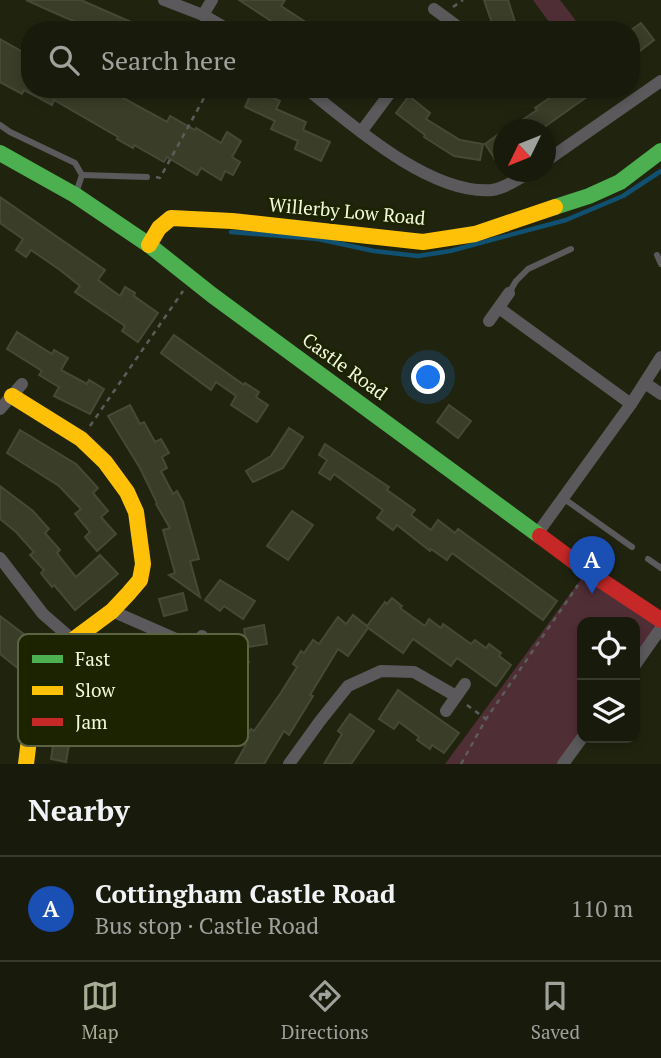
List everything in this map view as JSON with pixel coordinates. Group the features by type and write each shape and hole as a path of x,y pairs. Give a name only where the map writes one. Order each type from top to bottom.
{"street":[{"path":"164,0 213,21"},
{"path":"203,15 212,0"},
{"path":"434,9 451,21"},
{"path":"640,95 661,80"},
{"path":"318,98 361,132 426,176 469,189 494,190 514,182"},
{"path":"361,132 386,98"},
{"path":"556,153 635,98"},
{"name":"Willerby Low Road","path":"149,245 159,228 171,218 232,221 423,242 475,234 589,197 620,182 661,151"},
{"name":"Castle Road","path":"0,153 75,195 149,245 191,279 587,571 661,621"},
{"path":"489,321 509,293"},
{"path":"499,308 631,404"},
{"path":"537,534 631,404 661,357"},
{"path":"645,383 661,394"},
{"path":"0,409 17,390 81,439 106,462 127,492 136,512 143,564 140,580 112,611 81,634"},
{"path":"0,558 43,614 66,634"},
{"path":"112,611 165,634"},
{"path":"640,658 661,628"},
{"path":"289,764 348,686 381,671 414,672 456,696"},
{"path":"446,711 465,684"},
{"path":"563,764 578,743"},
{"path":"26,764 28,746"}],"lane":[{"path":"0,125 75,163 82,175 75,195"},
{"path":"82,175 147,177"},
{"path":"509,293 521,274 571,249"},
{"path":"657,254 661,264"},
{"path":"563,498 632,547"},
{"path":"648,559 661,568"}],"path":[{"path":"147,177 160,178 204,98"},
{"path":"81,439 191,279"},
{"path":"461,764 486,719 587,571"},
{"path":"456,696 486,719"}],"shaded area":[{"path":"533,0 560,0 576,21 548,21"},
{"path":"587,571 661,620 640,656 640,617 577,617 578,743 563,764 445,764"}],"building":[{"path":"26,0 81,0 129,21 74,21"},
{"path":"239,0 285,0 281,6 304,21 271,21"},
{"path":"484,0 508,0 515,21 491,21"},
{"path":"640,24 654,40 640,51"},
{"path":"0,39 21,51 21,93 0,82"},
{"path":"39,98 123,98 167,122 170,116 221,143 227,132 241,141 232,157 240,162 233,175 225,171 221,180 201,168 197,175 167,157 164,162 134,145 133,148 54,100 52,105"},
{"path":"249,98 273,98 280,101 276,109 306,122 303,130 330,142 321,161 295,149 298,141 271,129 275,121 245,107"},
{"path":"407,98 411,98 430,113 426,119 460,140 483,144 480,160 454,156 424,137 425,135 396,113"},
{"path":"550,98 585,98 556,119 524,119 537,110 535,108"},
{"path":"493,138 493,156 485,144"},
{"path":"0,197 105,270 98,280 120,296 125,287 158,313 138,342 122,331 125,326 75,292 80,286 60,270 31,250 26,257 16,250 23,239 0,223"},
{"path":"17,332 52,354 54,350 68,358 61,370 87,384 89,380 104,389 90,414 54,396 59,387 39,375 42,371 7,349"},
{"path":"174,335 244,385 245,383 259,392 256,397 268,405 257,422 231,405 236,396 216,382 211,390 161,353"},
{"path":"130,405 140,424 144,422 155,442 161,439 169,453 162,457 167,468 161,471 173,494 177,491 183,502 199,559 190,561 200,597 169,575 175,573 163,530 170,528 140,468 108,416"},
{"path":"449,405 471,421 458,438 437,422"},
{"path":"289,428 303,437 283,468 253,482 246,471 271,456"},
{"path":"20,430 76,464 98,488 93,493 108,511 101,517 116,534 97,551 85,537 90,532 75,514 81,509 59,486 7,453"},
{"path":"325,444 389,487 387,490 415,510 411,515 431,530 438,520 455,533 458,529 557,601 543,620 452,553 447,560 431,549 430,551 397,525 393,530 377,518 383,510 334,474 330,480 319,473 327,460 319,455"},
{"path":"0,486 33,511 49,529 45,533 60,550 57,553 76,577 100,555 118,574 75,610 41,573 44,570 30,555 34,552 0,519"},
{"path":"292,511 313,525 288,560 267,546"},
{"path":"220,580 255,601 243,619 224,606 220,611 205,600"},
{"path":"183,593 187,610 164,616 159,599"},
{"path":"392,598 402,606 400,608 425,626 429,619 441,628 443,624 471,644 475,640 486,648 489,644 511,665 496,686 457,658 451,666 413,639 403,653 368,628 348,656 338,649 289,735 284,731 264,764 235,764 248,746 248,734 251,729 254,731 297,667 293,664 301,651 304,653 313,640 319,644 338,617 346,624 353,615 367,626 385,602 387,604"},
{"path":"0,616 24,634 18,634 18,668 0,654"},
{"path":"264,625 267,644 248,647 248,634 245,634 244,629"},
{"path":"398,690 459,733 444,753 432,745 430,749 399,722 394,729 379,719"},
{"path":"350,714 374,731 351,764 324,764 342,734 338,731"},
{"path":"53,746 69,746 66,762 51,759"}],"waterway":[{"path":"231,232 318,239 374,251 418,256 450,251 566,220 623,196 661,171"}],"traffic: fast":[{"path":"555,207 620,182 661,151"},
{"path":"0,153 75,195 149,245 212,295 540,536"}],"traffic: slow":[{"path":"149,245 159,228 171,218 232,221 423,242 475,234 555,207"},
{"path":"12,396 81,439 105,462 127,492 136,512 143,564 140,580 112,611 81,634"},
{"path":"26,764 28,746"}],"traffic: jam":[{"path":"540,536 661,620"}],"place":[{"name":"Cottingham Castle Road","path":"592,594"}]}
